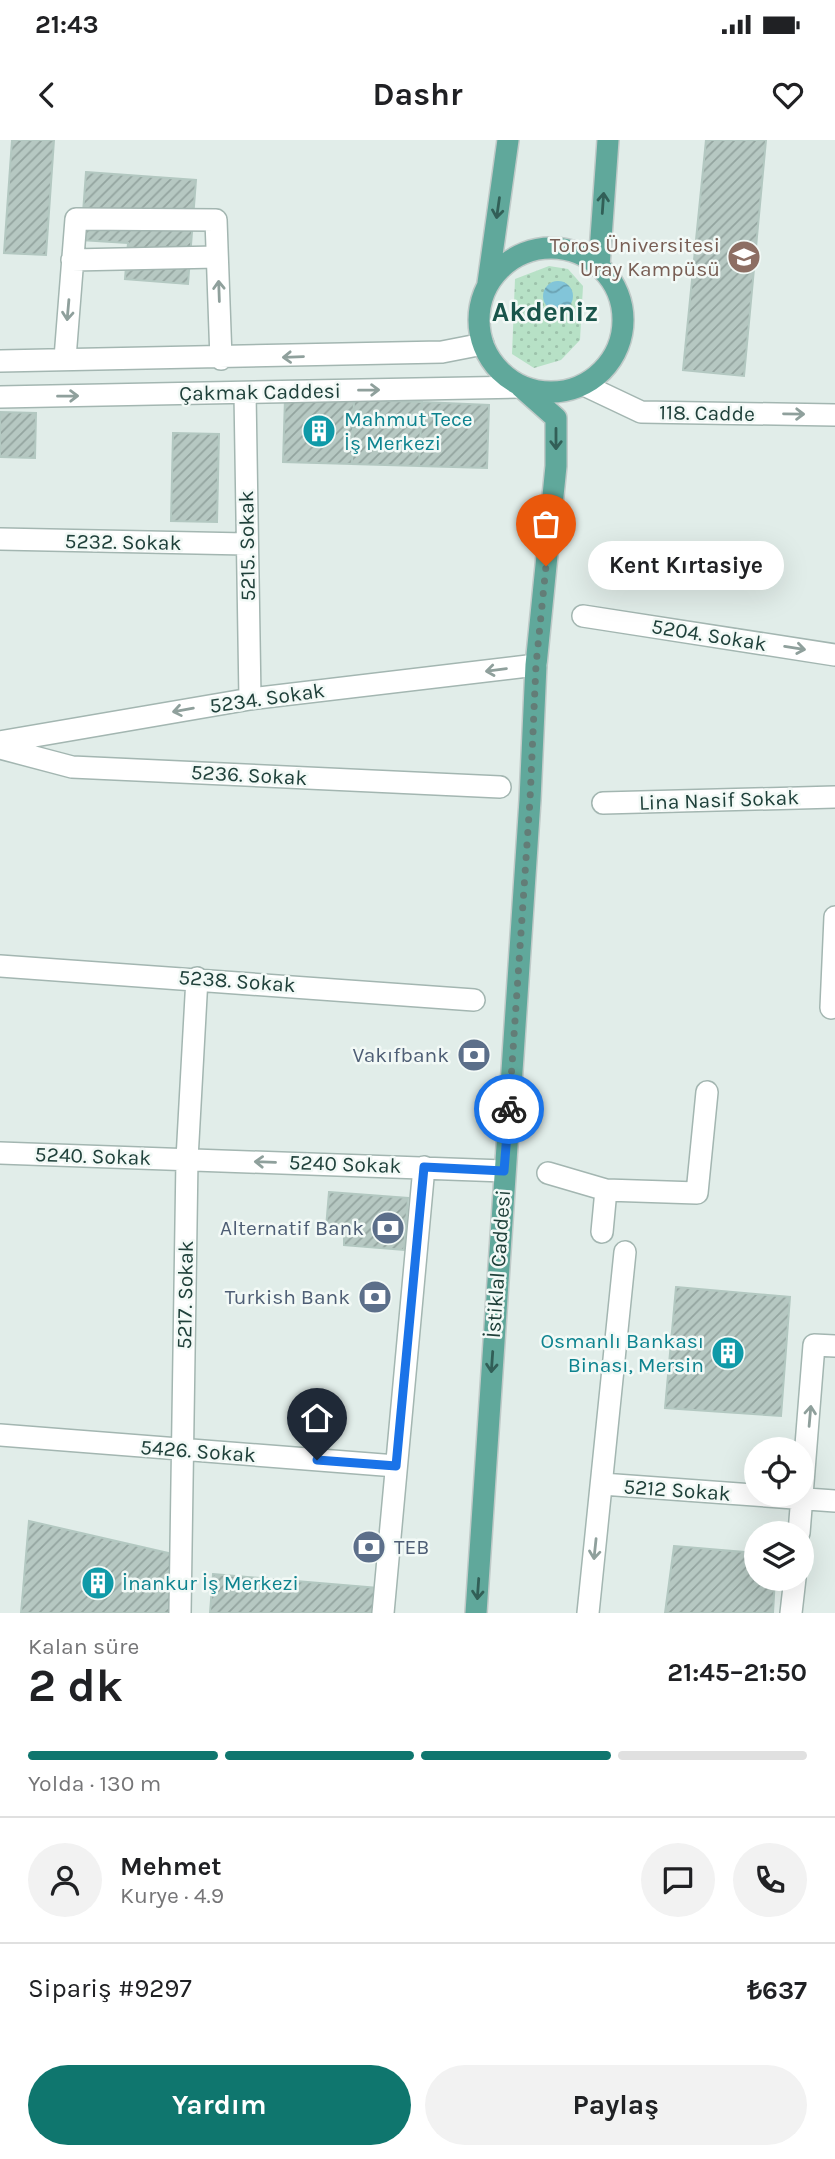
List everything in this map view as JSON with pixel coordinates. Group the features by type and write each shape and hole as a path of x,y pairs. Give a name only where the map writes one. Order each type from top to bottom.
{"main road":[{"path":"487,285 501,268 518,256 539,248 560,248 581,254 599,265 614,284 623,306 623,329 617,352 603,371 584,385 553,393 521,387 501,374 486,355 479,332 479,308 487,285 508,140"},
{"path":"599,265 608,140"},
{"name":"İstiklal Caddesi","path":"476,1613 530,800 536,665 556,466 556,418 521,387"}],"street":[{"path":"65,358 76,219 216,220 221,359"},
{"path":"72,260 218,257"},
{"name":"Çakmak Caddesi","path":"0,361 65,358 221,359 442,352 483,344"},
{"name":"118. Cadde","path":"584,385 641,411 835,415"},
{"name":"Çakmak Caddesi","path":"0,397 521,387"},
{"name":"5215. Sokak","path":"245,393 250,699"},
{"name":"5232. Sokak","path":"0,539 246,544"},
{"name":"5204. Sokak","path":"583,616 835,654"},
{"name":"5234. Sokak","path":"0,742 250,699 536,665"},
{"name":"5236. Sokak","path":"0,748 72,767 500,787"},
{"name":"Lina Nasif Sokak","path":"603,803 835,797"},
{"path":"831,1008 835,917"},
{"name":"5238. Sokak","path":"0,966 197,978 474,1000"},
{"name":"5217. Sokak","path":"180,1613 187,1159 197,978"},
{"path":"548,1172 606,1190 696,1193 707,1092"},
{"name":"5240. Sokak","path":"0,1153 187,1159"},
{"name":"5240 Sokak","path":"187,1159 504,1171"},
{"path":"383,1613 424,1167"},
{"path":"602,1232 606,1190"},
{"path":"588,1613 625,1252"},
{"path":"811,1437 825,1345"},
{"name":"5426. Sokak","path":"0,1435 396,1466"},
{"name":"5212 Sokak","path":"602,1484 744,1495"},
{"name":"5212 Sokak","path":"814,1500 835,1501"},
{"path":"791,1613 793,1591"}],"green space":[{"path":"549,266 568,269 583,286 580,340 561,360 534,368 512,354 515,279"}],"water":[{"path":"558,281 569,285 573,296 569,307 558,311 547,307 543,296 547,285"}],"building":[{"path":"12,140 54,140 46,255 4,253"},
{"path":"706,140 766,140 744,376 683,370"},
{"path":"86,172 196,180 188,284 125,279 128,243 81,240"},
{"name":"Mahmut Tece İş Merkezi","path":"285,398 354,400 352,464 283,462"},
{"path":"354,400 422,402 419,466 352,464"},
{"path":"422,402 489,405 487,468 419,466"},
{"path":"0,412 36,413 35,458 0,457"},
{"path":"173,433 219,434 217,522 171,521"},
{"path":"329,1192 408,1198 404,1250 344,1245 344,1229 326,1228"},
{"name":"Osmanlı Bankası Binası, Mersin","path":"676,1287 790,1297 781,1416 665,1408"},
{"name":"İnankur İş Merkezi","path":"29,1521 173,1554 171,1613 21,1613"},
{"path":"674,1546 744,1552 744,1591 774,1591 773,1613 665,1613"},
{"path":"213,1574 378,1588 375,1613 210,1613"}],"way so far":[{"path":"509,1109 530,800 536,665 546,566"}],"place":[{"name":"Toros Üniversitesi Uray Kampüsü","path":"744,257"},
{"name":"Mahmut Tece İş Merkezi","path":"319,431"},
{"name":"Kent Kırtasiye","path":"546,566"},
{"name":"Vakıfbank","path":"474,1055"},
{"name":"Alternatif Bank","path":"388,1228"},
{"name":"Turkish Bank","path":"375,1297"},
{"name":"Osmanlı Bankası Binası, Mersin","path":"728,1353"},
{"name":"TEB","path":"369,1547"},
{"name":"İnankur İş Merkezi","path":"98,1583"}],"district":[{"name":"Akdeniz","path":"545,311"}],"route":[{"path":"317,1460 396,1466 424,1167 504,1171 509,1109"}]}
